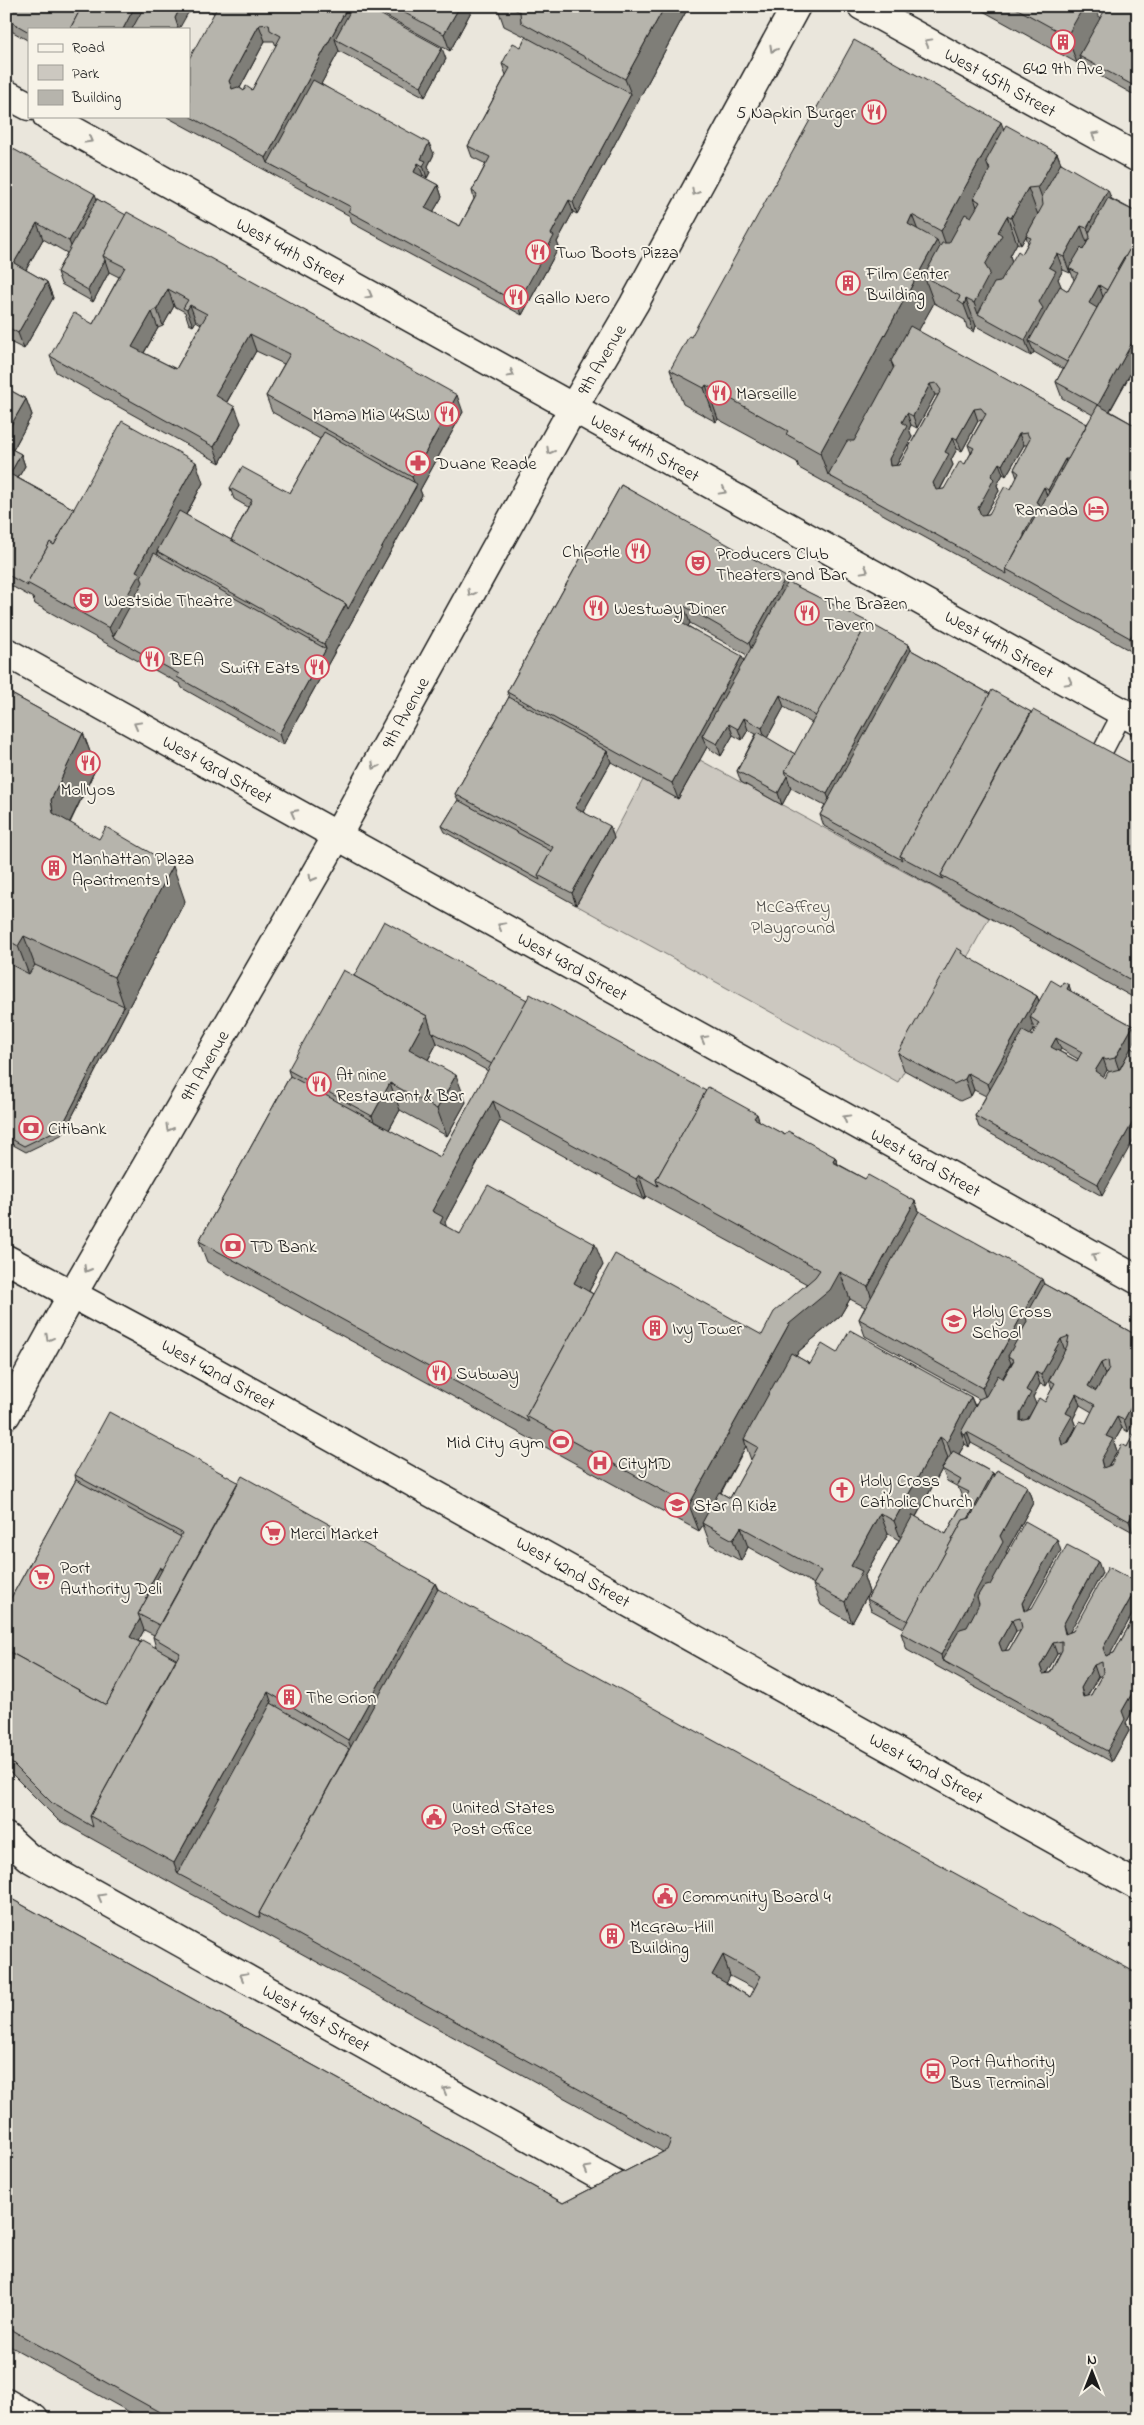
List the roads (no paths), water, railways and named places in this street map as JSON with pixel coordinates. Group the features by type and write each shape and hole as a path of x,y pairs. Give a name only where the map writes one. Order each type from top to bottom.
{"street":[{"name":"9th Avenue","path":"6,1415 72,1295 337,836 573,408 634,304 796,6"},
{"name":"West 45th Street","path":"862,6 1138,158"},
{"path":"6,94 28,105"},
{"name":"West 44th Street","path":"51,118 1130,716"},
{"name":"West 43rd Street","path":"6,652 1138,1280"},
{"name":"West 42nd Street","path":"6,1259 150,1336 1138,1886"},
{"name":"West 41st Street","path":"6,1837 28,1857 630,2193"},
{"path":"6,2404 34,2419"}],"lane":[{"path":"1096,762 1130,716"}],"place":[{"name":"642 9th Ave","path":"1063,42"},
{"name":"5 Napkin Burger","path":"874,112"},
{"name":"Two Boots Pizza","path":"538,252"},
{"name":"Film Center Building","path":"848,283"},
{"name":"Gallo Nero","path":"516,297"},
{"name":"Marseille","path":"719,393"},
{"name":"Mama Mia 44SW","path":"447,414"},
{"name":"Duane Reade","path":"418,463"},
{"name":"Ramada","path":"1096,509"},
{"name":"Chipotle","path":"638,551"},
{"name":"Producers Club Theaters and Bar","path":"698,563"},
{"name":"Westside Theatre","path":"86,600"},
{"name":"Westway Diner","path":"596,608"},
{"name":"The Brazen Tavern","path":"807,613"},
{"name":"BEA","path":"152,659"},
{"name":"Swift Eats","path":"317,667"},
{"name":"Mollyos","path":"88,763"},
{"name":"Manhattan Plaza Apartments I","path":"54,868"},
{"name":"At nine Restaurant & Bar","path":"319,1084"},
{"name":"Citibank","path":"31,1128"},
{"name":"TD Bank","path":"233,1246"},
{"name":"Holy Cross School","path":"954,1321"},
{"name":"Ivy Tower","path":"655,1328"},
{"name":"Subway","path":"439,1373"},
{"name":"Mid City Gym","path":"561,1442"},
{"name":"CityMD","path":"600,1463"},
{"name":"Holy Cross Catholic Church","path":"842,1490"},
{"name":"Star A Kidz","path":"677,1505"},
{"name":"Merci Market","path":"273,1533"},
{"name":"Port Authority Deli","path":"42,1577"},
{"name":"The Orion","path":"289,1697"},
{"name":"United States Post Office","path":"434,1817"},
{"name":"Community Board 4","path":"665,1896"},
{"name":"McGraw-Hill Building","path":"612,1936"},
{"name":"Port Authority Bus Terminal","path":"933,2071"}],"park label":[{"name":"McCaffrey Playground","path":"793,916"}]}
